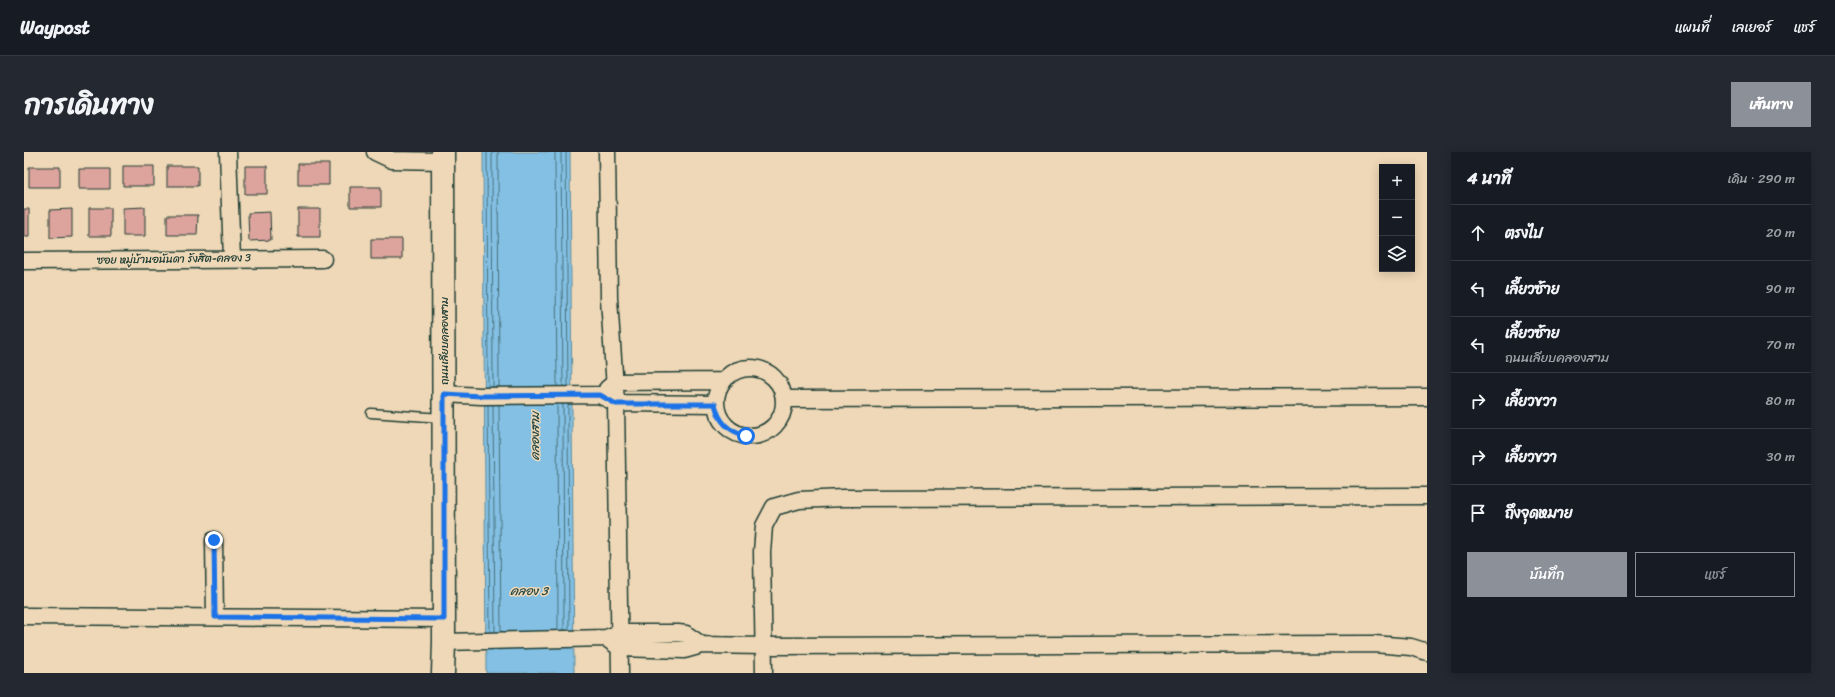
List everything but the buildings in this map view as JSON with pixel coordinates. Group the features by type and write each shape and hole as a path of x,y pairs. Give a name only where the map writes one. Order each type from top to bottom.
{"main road":[{"name":"ถนนเลียบคลองสาม","path":"443,156 443,673"}],"street":[{"path":"228,152 232,258"},
{"path":"375,152 392,160 443,156"},
{"path":"606,637 616,404 609,299 607,152"},
{"name":"ซอย หมู่บ้านอนันดา รังสิต-คลอง 3","path":"24,261 323,258"},
{"path":"742,368 754,368 765,371 774,378 781,388 784,399 783,411 778,422 769,430 758,435 746,436 734,433 725,426 718,416 715,404 717,392 722,381 731,373 742,368"},
{"path":"595,395 615,382 722,381"},
{"path":"444,394 481,396 595,395 616,404 715,404"},
{"path":"784,399 1427,397"},
{"path":"764,673 762,552 764,526 774,507 799,500 843,498 1427,496"},
{"path":"214,540 215,617"},
{"path":"24,616 444,619"},
{"path":"444,642 686,634 702,645"},
{"path":"606,637 620,648 684,650 702,645 1374,644 1411,648 1427,652"},
{"path":"620,648 620,673"}],"lane":[{"path":"371,413 444,418"}],"water":[{"name":"คลอง 3","path":"483,152 570,152 574,673 486,673"}],"route":[{"path":"214,540 215,617 444,619 444,394 481,396 600,395 616,404 715,404 718,416 725,426 734,433 746,436"}],"water label":[{"name":"คลองสาม","path":"535,436"}]}
